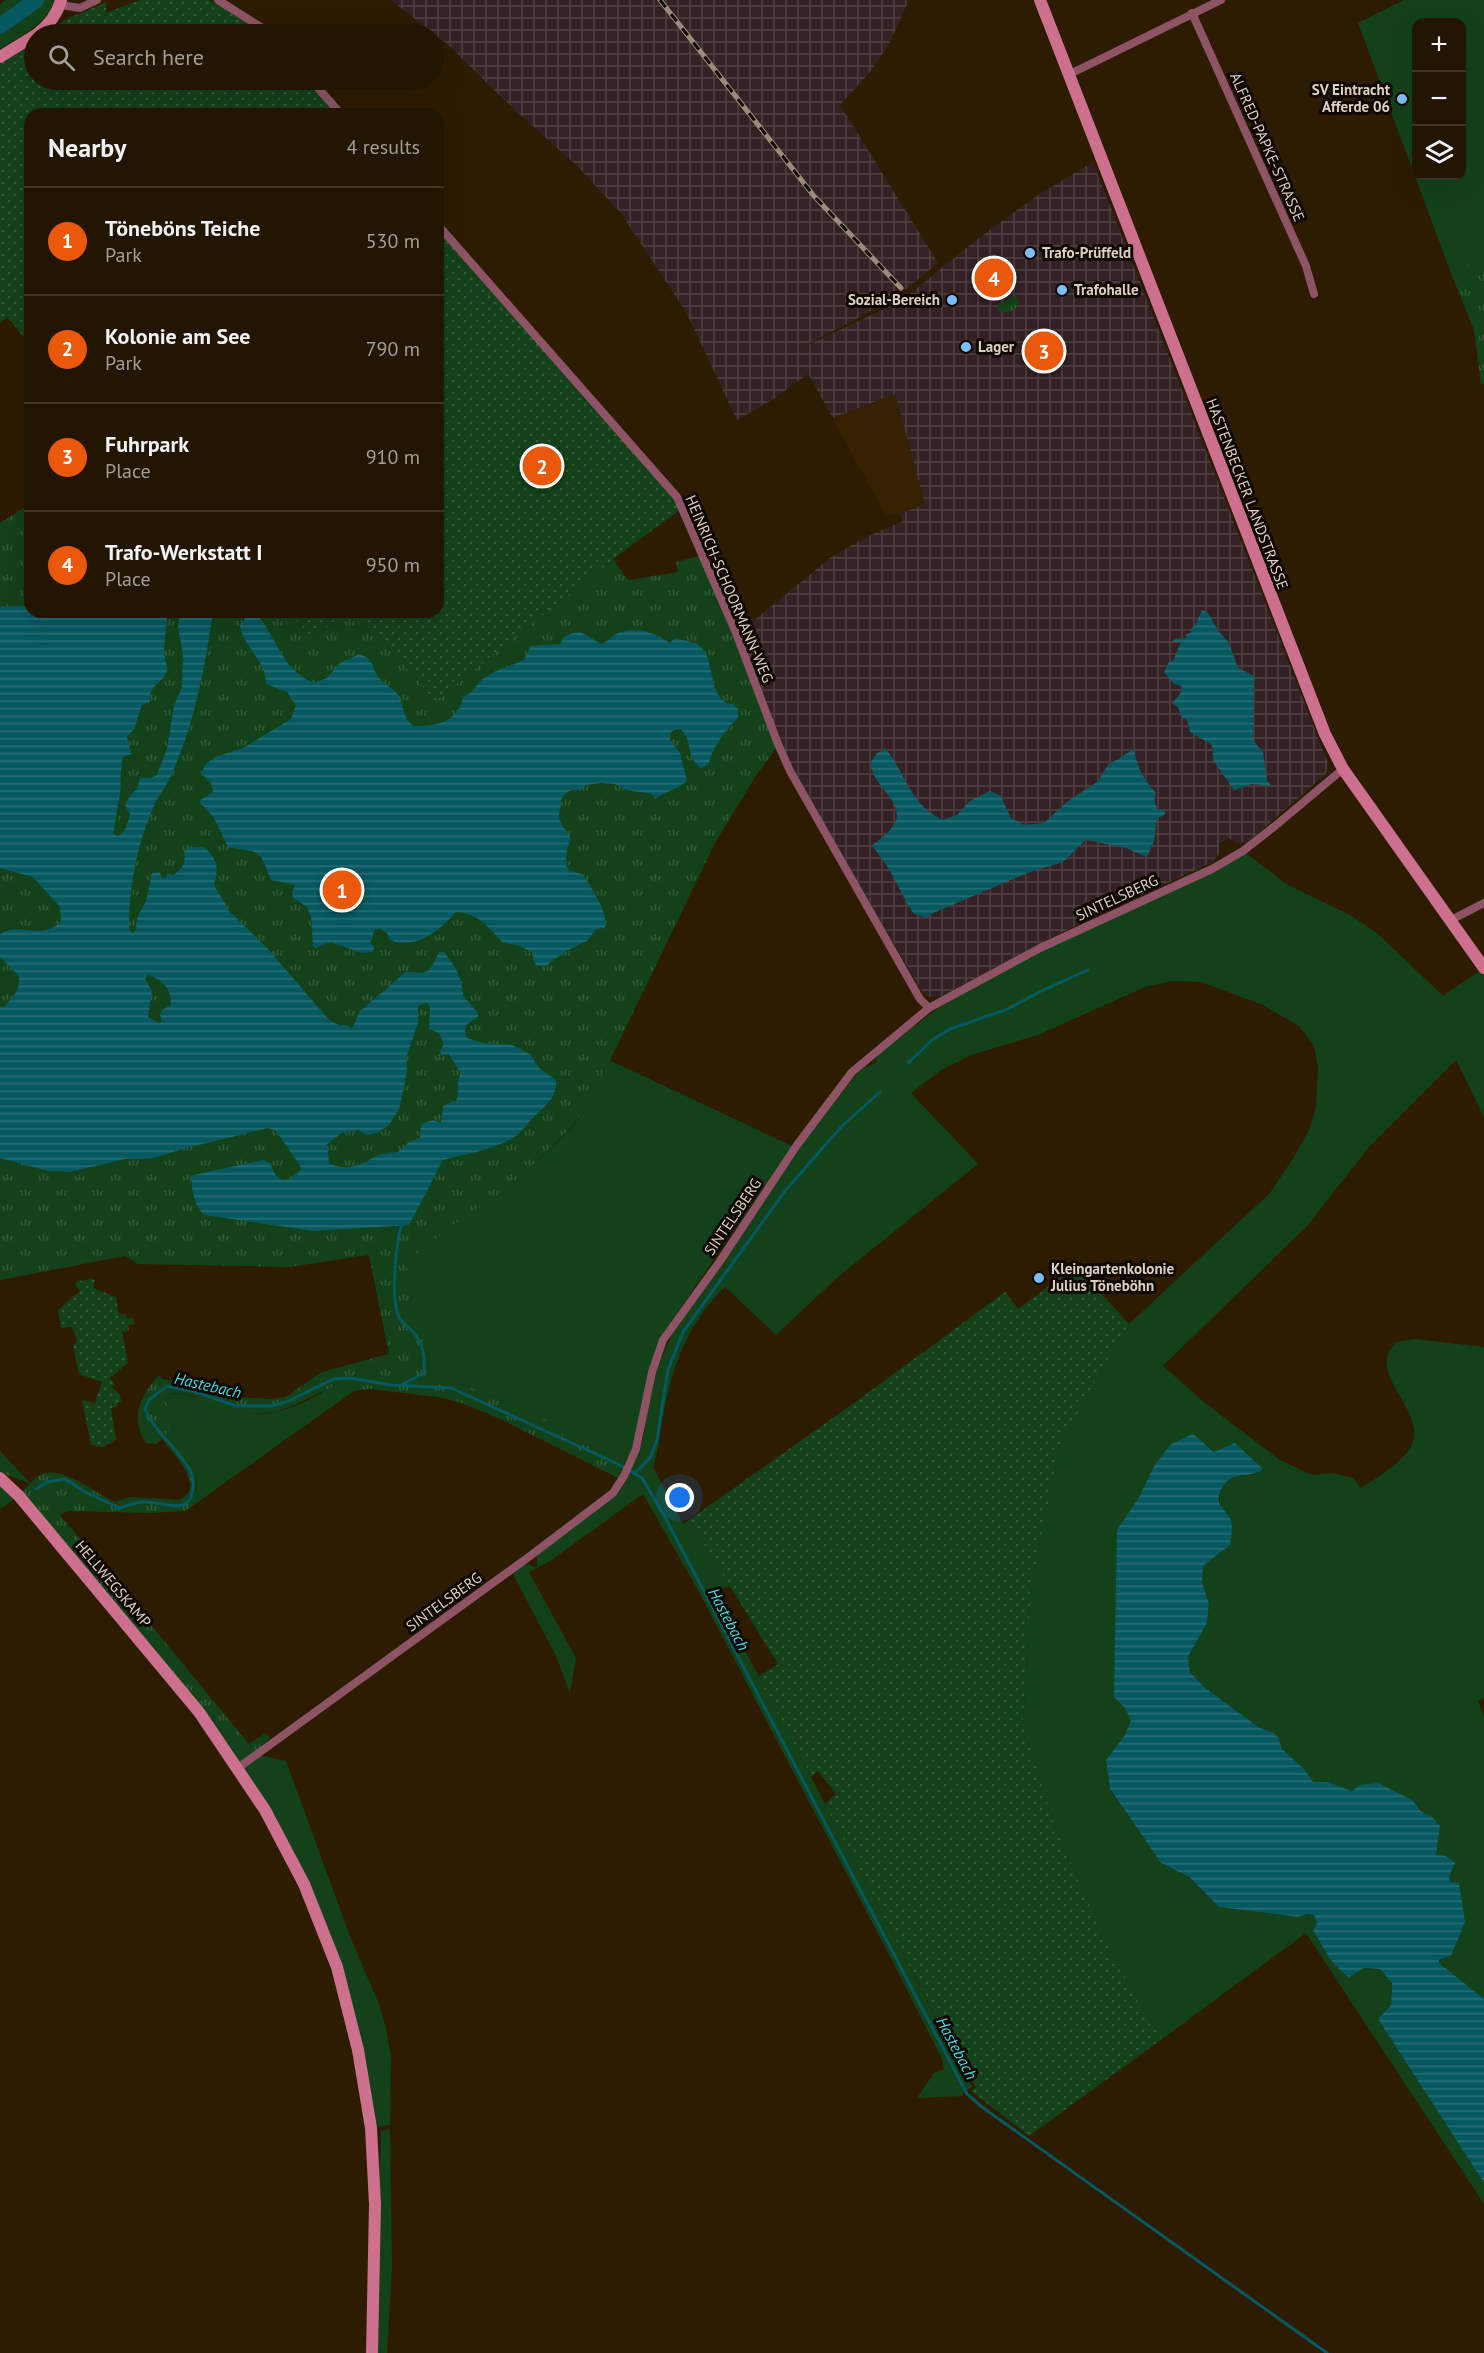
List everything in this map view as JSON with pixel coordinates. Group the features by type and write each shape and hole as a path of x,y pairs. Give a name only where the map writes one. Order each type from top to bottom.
{"main road":[{"name":"HASTENBECKER LANDSTRASSE","path":"1040,0 1308,695 1342,769 1484,968"},
{"path":"49,24 60,3"},
{"path":"0,57 24,42"},
{"name":"HELLWEGSKAMP","path":"0,1478 19,1496 199,1712 265,1810 304,1884 337,1967 358,2050 370,2128 375,2204 372,2353"}],"street":[{"path":"60,3 70,9 80,8 97,0"},
{"path":"218,0 256,24"},
{"path":"1070,74 1221,0"},
{"name":"ALFRED-PAPKE-STRASSE","path":"1192,14 1306,266 1314,294"},
{"path":"320,90 336,108"},
{"name":"HEINRICH-SCHOORMANN-WEG","path":"444,232 677,497 736,633 790,771 920,999 929,1008"},
{"name":"SINTELSBERG","path":"238,1768 613,1493 624,1476 636,1449 655,1360 663,1340 720,1261 797,1145 852,1072 929,1008 1040,948 1212,869 1242,851 1342,769"},
{"path":"1451,920 1484,903"}],"shaded area":[{"path":"391,0 909,0 889,44 870,72 840,105 938,263 894,299 795,351 901,301 975,241 1038,195 1093,162 1328,763 1326,774 1248,842 1236,843 1228,838 1219,844 1219,854 1213,862 1054,936 940,997 929,997 922,992 793,771 740,632 830,558 862,539 903,521 900,514 925,504 895,394 833,418 808,374 772,400 737,420 686,312 620,212 578,167 444,42 444,24 422,24"},
{"path":"895,394 925,504 900,514 886,516 833,419"}],"green space":[{"path":"5,0 54,0 39,23 24,24 24,34 0,49 0,5"},
{"path":"140,0 209,0 251,24 59,24 106,2 106,13"},
{"name":"SV Eintracht Afferde 06","path":"1404,0 1484,0 1484,268 1480,260 1451,273 1416,180 1466,180 1466,18 1412,18 1412,168 1358,23"},
{"path":"24,48 24,90 317,90 333,108 24,108 24,337 7,317 0,323 0,64"},
{"path":"444,236 677,501 681,509 613,559 435,701 364,618 444,618"},
{"path":"1481,259 1484,268 1484,384 1481,384 1474,330 1451,273"},
{"path":"1016,296 1019,302 1013,310 998,311 998,305"},
{"path":"24,508 24,618 294,618 312,638 338,618 364,618 435,701 613,559 628,580 678,572 676,562 700,556 735,636 777,747 755,777 715,843 589,1104 571,1128 503,1194 460,1218 411,1257 410,1253 405,1256 411,1297 406,1319 423,1340 429,1365 446,1366 448,1378 554,1423 552,1429 596,1450 626,1460 618,1478 498,1418 459,1402 438,1397 369,1389 354,1391 348,1386 336,1385 292,1406 275,1412 255,1414 234,1411 192,1395 175,1393 168,1395 165,1401 180,1419 165,1435 195,1471 196,1490 202,1499 185,1511 150,1513 68,1511 60,1515 249,1744 266,1733 270,1738 238,1768 19,1496 37,1477 48,1473 67,1476 115,1502 130,1497 178,1500 187,1495 190,1487 189,1479 180,1461 162,1439 157,1444 146,1443 141,1433 138,1424 139,1407 147,1390 159,1375 162,1379 180,1381 221,1396 269,1399 285,1397 322,1372 389,1354 369,1255 289,1267 138,1264 125,1256 0,1280 0,523","holes":["123,1153 131,1159 100,1163 75,1170"]},
{"path":"294,618 338,618 312,638"},
{"path":"1243,851 1288,885 1350,915 1377,933 1443,996 1484,968 1484,1117 1456,1060 1369,1147 1307,1226 1163,1366 1205,1403 1280,1460 1312,1475 1333,1473 1353,1478 1361,1488 1402,1458 1411,1446 1414,1434 1413,1423 1395,1388 1387,1365 1389,1352 1396,1342 1414,1339 1484,1347 1484,1698 1478,1701 1484,1716 1484,1999 1439,1963 1451,1956 1465,1921 1449,1878 1454,1870 1436,1855 1440,1826 1412,1800 1352,1792 1328,1782 1313,1782 1305,1770 1282,1749 1279,1738 1274,1733 1260,1728 1204,1687 1190,1672 1188,1657 1207,1623 1209,1603 1202,1583 1203,1566 1230,1545 1220,1508 1221,1490 1232,1478 1256,1474 1214,1452 1207,1445 1154,1466 1138,1499 1114,1697 1124,1707 1131,1720 1125,1735 1106,1760 1110,1790 1161,1863 1188,1877 1219,1907 1296,1917 1315,1915 1317,1923 1313,1930 1337,1968 1349,1977 1364,1968 1380,1969 1392,1982 1391,2005 1378,2019 1484,2183 1484,2204 1306,1933 1162,2039 1141,2007 1105,1940 1052,1819 1023,1722 1030,1602 1038,1550 1061,1442 1129,1324 1270,1193 1294,1157 1309,1130 1316,1107 1318,1067 1314,1046 1299,1026 1261,1004 1201,982 1172,981 1145,987 1038,1035 971,1055 941,1070 911,1093 978,1164 839,1276 776,1335 725,1287 711,1302 690,1333 670,1384 653,1467 683,1524 689,1520 730,1585 716,1594 972,2087 963,2093 963,2096 917,2098 934,2073 944,2069 942,2059 699,1592 643,1494 550,1561 529,1572 576,1658 570,1693 556,1656 513,1574 525,1564 537,1567 537,1555 617,1495 628,1477 642,1443 655,1373 674,1329 816,1125 860,1070 875,1063 878,1054 934,1011 1040,948"},
{"path":"609,1060 792,1146 660,1338 649,1371 635,1443 626,1460 596,1450 552,1429 554,1423 448,1378 446,1374 428,1365 424,1345 406,1319 411,1300 405,1256 410,1252 411,1256 460,1220 459,1218 503,1194 571,1129 589,1104"},
{"path":"1076,1266 1129,1324 1061,1442 1038,1550 1030,1602 1023,1722 1052,1819 1105,1940 1141,2007 1162,2039 1029,2136 971,2091 976,2087 957,2057 825,1804 836,1794 818,1771 811,1776 758,1677 778,1664 689,1520 1005,1292 1018,1309"},
{"path":"95,1280 93,1288 116,1297 119,1315 126,1314 127,1318 133,1318 134,1324 128,1325 129,1331 122,1332 128,1363 110,1378 115,1385 112,1387 120,1395 121,1402 118,1402 118,1406 111,1408 116,1439 104,1447 91,1445 82,1400 95,1403 102,1382 79,1374 73,1346 77,1342 76,1335 71,1327 61,1328 58,1310 80,1291 75,1284 78,1281"},
{"path":"336,1385 348,1386 354,1391 202,1499 196,1490 197,1482 165,1435 180,1419 165,1401 168,1395 198,1397 243,1412 262,1414 294,1406"},
{"path":"0,1451 31,1484 0,1472"},
{"path":"0,1479 18,1496 0,1509"},
{"path":"261,1755 286,1761 351,1939 379,2004 391,2057 390,2125 371,2128 337,1967 304,1884 238,1768"},
{"path":"390,2129 392,2267 387,2353 372,2353 381,2131"}],"water":[{"path":"24,606 24,618 167,618 164,650 166,674 154,687 150,695 150,702 142,705 134,729 127,737 131,754 123,757 122,762 120,795 113,833 118,836 123,832 130,814 125,805 137,789 140,778 157,775 167,749 174,706 182,687 183,655 178,627 179,618 212,618 202,675 186,737 167,785 153,808 138,852 130,898 129,929 132,933 136,930 137,918 146,901 152,873 159,872 163,878 166,878 167,874 174,875 183,865 184,852 188,847 204,847 210,853 217,868 214,885 227,909 268,949 330,1021 339,1025 347,1025 352,1029 360,1011 406,972 427,971 439,952 444,952 458,972 463,996 478,1013 478,1017 466,1025 467,1038 483,1043 512,1045 530,1054 540,1069 556,1080 553,1097 510,1140 443,1160 409,1225 313,1231 205,1215 196,1204 193,1194 191,1179 194,1175 263,1160 270,1163 280,1179 292,1178 299,1172 301,1168 299,1164 276,1131 268,1128 153,1158 126,1159 69,1172 48,1171 0,1158 0,1007 4,1007 13,997 17,990 19,976 0,957 0,934 16,929 45,930 61,922 60,907 33,877 0,868 0,607","holes":["148,974 162,982 168,989 171,1005 162,1010 160,1014 162,1022 159,1023 148,1017 152,991 145,979","427,1003 430,1006 429,1029 439,1033 444,1044 440,1051 441,1055 449,1054 461,1073 456,1101 443,1106 441,1123 433,1120 421,1124 420,1138 409,1142 398,1152 381,1154 348,1167 329,1163 327,1144 342,1133 358,1130 367,1135 377,1133 389,1125 399,1109 407,1071 406,1058 418,1023 418,1006"]},
{"path":"1202,610 1208,613 1217,629 1229,643 1238,668 1254,676 1253,740 1263,752 1267,781 1272,786 1252,784 1234,790 1213,760 1212,745 1190,732 1187,719 1182,718 1178,707 1172,703 1180,694 1182,686 1174,684 1164,672 1169,662 1173,661 1181,642 1172,642 1175,639 1186,638 1186,634 1191,633"},
{"path":"245,618 260,618 286,661 313,683 327,678 340,663 360,654 371,662 379,678 397,694 405,716 413,726 437,724 451,717 457,712 463,697 470,693 481,680 524,660 531,646 560,644 564,637 575,633 584,634 601,644 623,631 644,631 670,643 675,638 698,644 707,656 717,693 726,703 733,704 738,709 738,718 720,739 709,764 702,768 693,760 687,739 680,729 670,733 670,740 680,753 687,780 655,799 652,794 627,790 615,784 601,783 586,785 580,790 571,790 563,797 559,819 571,839 567,848 566,866 570,871 582,874 602,908 606,922 605,928 596,929 587,941 566,951 544,967 536,965 533,960 534,953 517,945 503,943 477,918 456,912 435,931 417,941 398,942 389,939 387,933 381,929 375,929 370,943 374,947 373,952 362,953 330,942 315,948 311,917 307,907 293,898 295,885 271,880 258,854 228,847 214,818 199,801 213,792 211,783 201,773 206,764 215,757 243,748 291,719 296,705 287,692 266,684 259,661 242,634 240,626"},
{"path":"886,749 916,798 932,814 943,820 957,815 970,801 990,791 1001,796 1011,818 1024,825 1044,823 1068,801 1097,782 1108,765 1134,749 1142,773 1156,793 1154,801 1158,810 1165,810 1165,814 1157,819 1154,841 1147,857 1126,848 1086,840 1063,862 1030,872 933,913 927,918 914,914 889,869 872,845 888,833 895,822 897,812 894,803 874,775 870,763 877,753"},
{"path":"1193,1434 1214,1452 1235,1443 1263,1469 1232,1478 1221,1490 1219,1502 1232,1524 1230,1545 1203,1566 1202,1583 1209,1603 1207,1623 1188,1657 1190,1672 1204,1687 1260,1728 1274,1733 1279,1738 1282,1749 1305,1770 1313,1782 1328,1782 1352,1791 1360,1785 1378,1783 1412,1800 1421,1811 1432,1817 1440,1826 1436,1855 1446,1856 1455,1863 1449,1878 1451,1882 1459,1883 1465,1922 1451,1956 1439,1960 1439,1963 1484,1999 1484,2183 1378,2019 1391,2005 1392,1983 1380,1969 1364,1968 1349,1977 1343,1973 1328,1956 1313,1930 1317,1923 1314,1915 1297,1917 1219,1907 1189,1877 1161,1863 1110,1789 1106,1760 1125,1735 1131,1720 1124,1707 1114,1697 1117,1530 1138,1499 1154,1466 1171,1444"}],"waterway":[{"path":"0,26 36,0"},
{"path":"908,1063 932,1040 950,1029 1008,1009 1088,970"},
{"path":"634,1474 650,1458 657,1440 668,1370 683,1332 785,1191 841,1127 880,1092"},
{"path":"401,1226 395,1272 396,1308 400,1319 419,1340 424,1361 424,1373 403,1384"},
{"name":"Hastebach","path":"36,1489 47,1482 65,1479 85,1492 119,1508 142,1502 183,1505 187,1503 193,1491 191,1472 149,1418 145,1409 149,1400 167,1386 196,1392 236,1406 271,1406 286,1402 334,1379 350,1378 391,1385 451,1388 620,1465 642,1478 666,1519 967,2094 1327,2353"}],"railway":[{"path":"660,0 814,196 901,288"}],"place":[{"name":"SV Eintracht Afferde 06","path":"1402,99"},
{"name":"Trafo-Prüffeld","path":"1030,253"},
{"name":"Trafo-Werkstatt I","path":"994,278"},
{"name":"Trafohalle","path":"1062,290"},
{"name":"Sozial-Bereich","path":"952,300"},
{"name":"Lager","path":"966,347"},
{"name":"Fuhrpark","path":"1044,351"},
{"name":"Kolonie am See","path":"542,466"},
{"name":"Töneböns Teiche","path":"342,890"},
{"name":"Kleingartenkolonie Julius Töneböhn","path":"1039,1278"}]}
